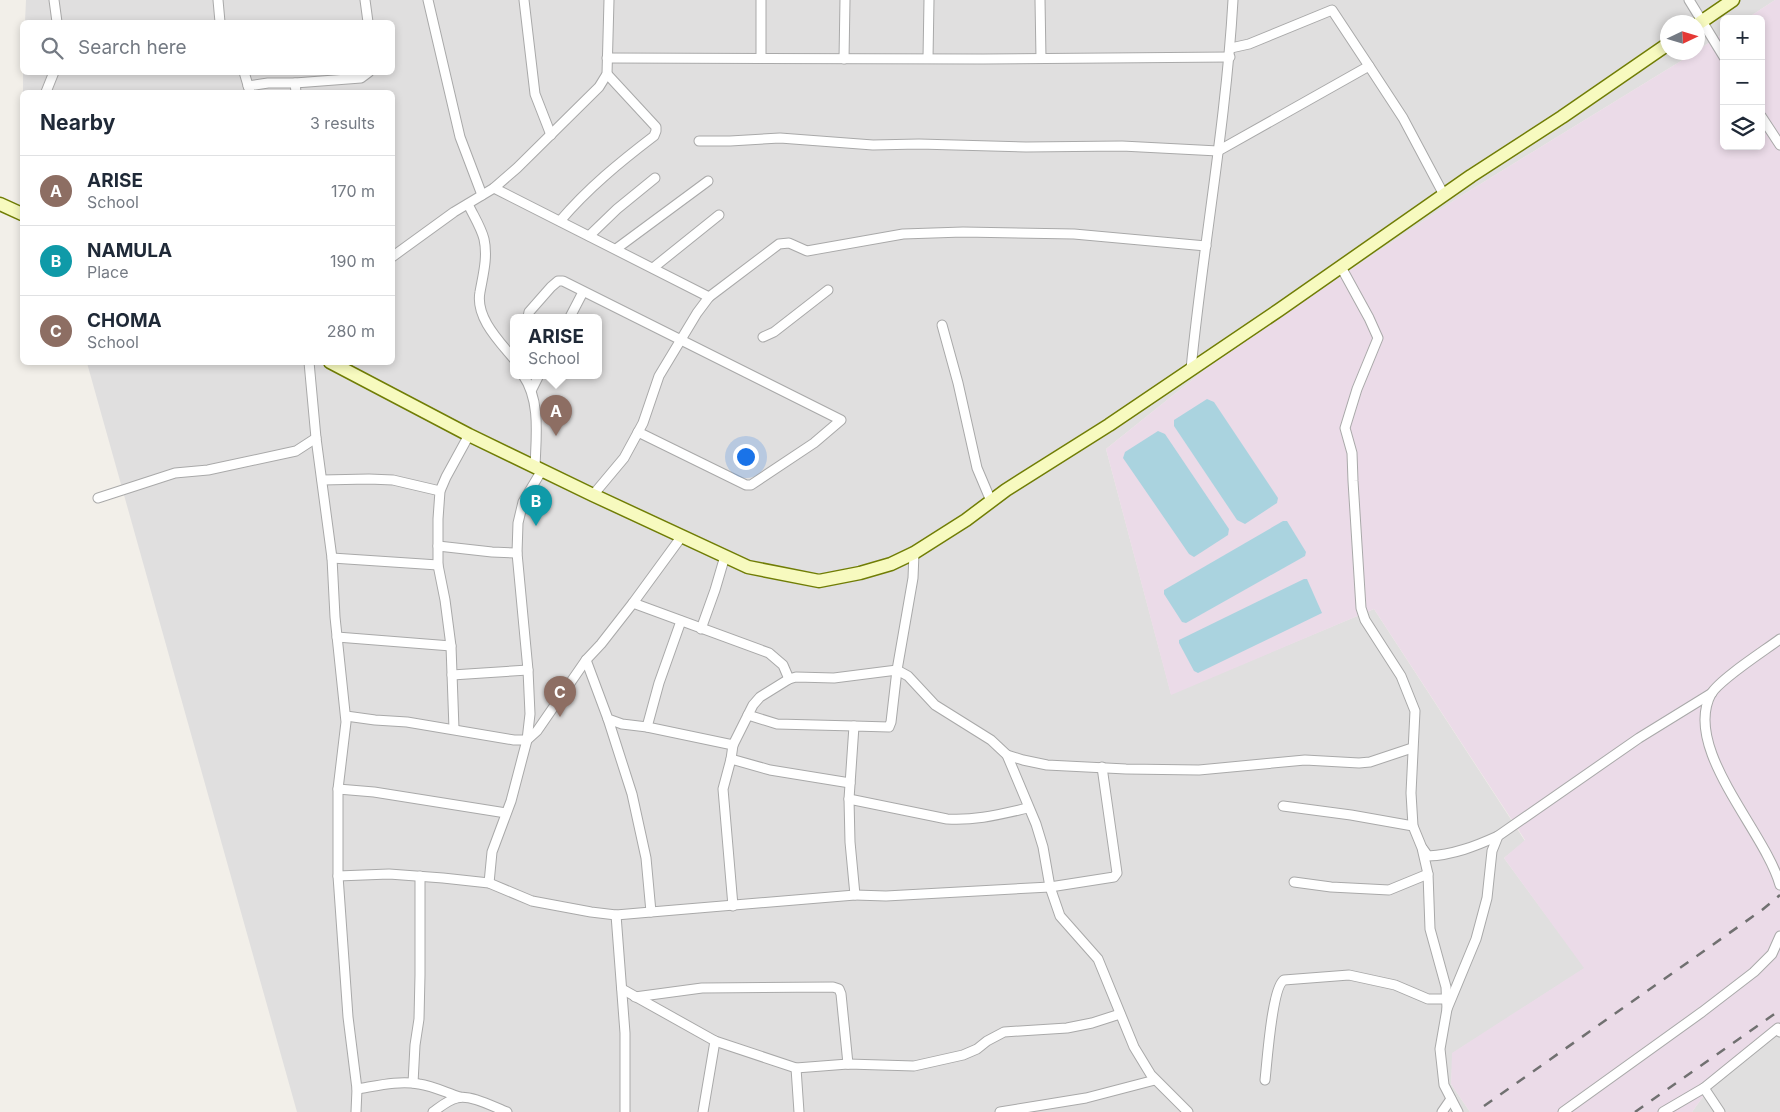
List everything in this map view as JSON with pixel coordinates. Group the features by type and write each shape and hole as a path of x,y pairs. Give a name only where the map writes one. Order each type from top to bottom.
{"street":[{"path":"54,0 57,20"},
{"path":"218,0 220,20"},
{"path":"365,0 368,20"},
{"path":"428,0 460,138 482,195"},
{"path":"524,0 535,94 551,135"},
{"path":"395,254 494,188 599,87 607,74 609,0"},
{"path":"761,0 761,58"},
{"path":"844,59 845,0"},
{"path":"928,58 929,0"},
{"path":"1040,0 1041,58"},
{"path":"1191,369 1230,53 1234,0"},
{"path":"1329,0 1332,10 1403,118 1444,195"},
{"path":"1679,0 1690,2 1696,15"},
{"path":"1705,19 1733,0"},
{"path":"607,58 1041,58 1230,53 1332,10"},
{"path":"1705,31 1720,52"},
{"path":"336,365 469,435 748,567 819,582 860,573 891,564 914,553 966,520 991,501 1109,425 1660,49"},
{"path":"699,141 780,138 873,146 919,144 1059,147 1122,146 1218,151 1369,66"},
{"path":"560,221 578,199 615,166 654,136 656,131 656,127 607,74"},
{"path":"47,90 53,75"},
{"path":"245,75 249,89 268,83 361,78 365,75"},
{"path":"295,83 296,90"},
{"path":"1765,122 1780,145"},
{"path":"589,236 617,209 655,178"},
{"path":"616,249 708,181"},
{"path":"494,188 710,297"},
{"path":"0,204 20,213"},
{"path":"468,204 485,243 485,262 479,299 482,312 496,338 510,354"},
{"path":"653,268 719,215"},
{"path":"593,495 624,458 638,432 659,376 680,339 710,297 772,248 784,242 807,251 903,234 1009,232 1099,235 1206,246"},
{"path":"1341,267 1378,338 1356,389 1345,428 1354,464 1353,481 1361,608 1365,620 1401,676 1415,711 1411,793 1413,826 1422,848 1428,874 1430,929 1446,987 1447,1009"},
{"path":"529,314 551,287 558,281 563,281 841,420 814,443 751,485 746,485 638,432"},
{"path":"764,337 774,332 828,290"},
{"path":"572,314 583,292"},
{"path":"942,325 958,383 977,468 991,501"},
{"path":"310,365 316,438 332,558 337,638 346,716 338,789 338,876 348,1017 357,1089 356,1112"},
{"path":"490,883 492,852 511,801 527,740 530,714 518,553 520,512 538,468 536,410 532,389 526,379"},
{"path":"532,389 537,379"},
{"path":"454,729 451,646 438,565 440,491 469,435"},
{"path":"98,498 175,473 208,470 296,451 316,438"},
{"path":"322,480 393,480 440,491"},
{"path":"346,716 407,722 514,740 527,740 537,731 586,660 633,603 682,536"},
{"path":"438,546 518,553"},
{"path":"748,715 777,724 889,727 892,722 897,670 908,614 914,553"},
{"path":"701,628 725,556"},
{"path":"332,558 438,565"},
{"path":"633,603 769,654 783,665 789,679"},
{"path":"648,727 659,683 681,621"},
{"path":"337,638 451,646"},
{"path":"1422,848 1428,856 1444,855 1478,845 1498,836 1639,738 1712,693 1721,683 1780,639"},
{"path":"586,660 608,719 632,794 646,858 651,912"},
{"path":"452,675 528,670"},
{"path":"733,906 722,789 731,760 733,745 753,705 760,697 789,679 796,677 842,677 897,670 908,676 935,705 991,740 1007,755 1036,824 1043,847 1050,887 1060,916 1098,959 1134,1046 1154,1080 1188,1112"},
{"path":"1712,693 1704,721 1711,753 1769,858 1780,885"},
{"path":"608,719 622,724 648,727 733,745"},
{"path":"854,726 849,799 850,842 855,895"},
{"path":"1007,755 1047,764 1199,770 1305,760 1359,763 1378,761 1412,748"},
{"path":"731,760 770,770 850,784"},
{"path":"338,876 389,874 490,883 532,901 616,915 855,895 886,896 1050,887 1099,880 1116,875 1102,767"},
{"path":"338,789 374,792 506,812"},
{"path":"849,799 959,820 1028,808"},
{"path":"1283,806 1352,815 1413,826"},
{"path":"1458,1112 1444,1085 1440,1049 1447,1009 1476,940 1487,898 1492,851 1498,836"},
{"path":"1294,882 1331,887 1382,890 1396,889 1428,874"},
{"path":"413,1083 415,1045 419,1019 420,876"},
{"path":"616,915 625,1033 625,1112"},
{"path":"1563,1112 1702,1012 1754,972 1772,954 1780,936"},
{"path":"1265,1080 1274,1009 1280,983 1284,980 1349,975 1395,985 1428,999 1446,998"},
{"path":"635,996 702,988 832,987 839,989 848,1064"},
{"path":"622,989 715,1041 796,1068 848,1064 895,1067 935,1063 977,1049 1004,1032 1067,1028 1092,1023 1120,1014"},
{"path":"1663,1112 1704,1088 1778,1028 1780,1032"},
{"path":"703,1112 715,1041"},
{"path":"796,1068 799,1112"},
{"path":"1000,1112 1086,1098 1154,1080"},
{"path":"357,1089 384,1084 421,1084 460,1097 476,1099 507,1112"},
{"path":"1704,1088 1720,1112"},
{"path":"433,1112 451,1100 460,1097"},
{"path":"1442,1112 1452,1099"},
{"path":"357,1101 366,1112"}],"shaded area":[{"path":"26,0 1775,0 1752,15 1720,15 1720,36 1705,45 1705,15 1660,15 1660,60 1683,60 1456,199 1331,283 1207,368 1106,449 1171,694 1374,609 1525,841 1504,858 1585,968 1453,1053 1451,1084 1470,1112 297,1112 88,365 395,365 395,90 23,90 23,75 395,75 395,20 25,20"},
{"path":"1775,0 1780,0 1780,1026 1720,1073 1692,1112 1470,1112 1451,1084 1452,1053 1584,968 1504,858 1525,840 1374,609 1171,695 1106,449 1207,368 1331,283 1456,199 1683,60 1705,60 1705,45 1720,36 1720,150 1765,150 1765,15 1752,15"},
{"path":"1780,1026 1780,1112 1692,1112 1720,1073"}],"water":[{"path":"1207,399 1214,402 1278,498 1277,503 1245,524 1237,520 1174,426 1174,420"},
{"path":"1158,431 1165,434 1229,529 1228,535 1194,557 1189,554 1123,458 1125,452"},
{"path":"1283,521 1287,521 1306,552 1305,556 1186,623 1182,622 1164,594 1164,590"},
{"path":"1307,579 1322,613 1198,673 1194,671 1179,640"}],"railway":[{"path":"1484,1106 1762,910 1780,895"},
{"path":"1635,1112 1780,1010"}],"place":[{"name":"ARISE","path":"556,436"},
{"name":"NAMULA","path":"536,526"},
{"name":"CHOMA","path":"560,717"}]}
